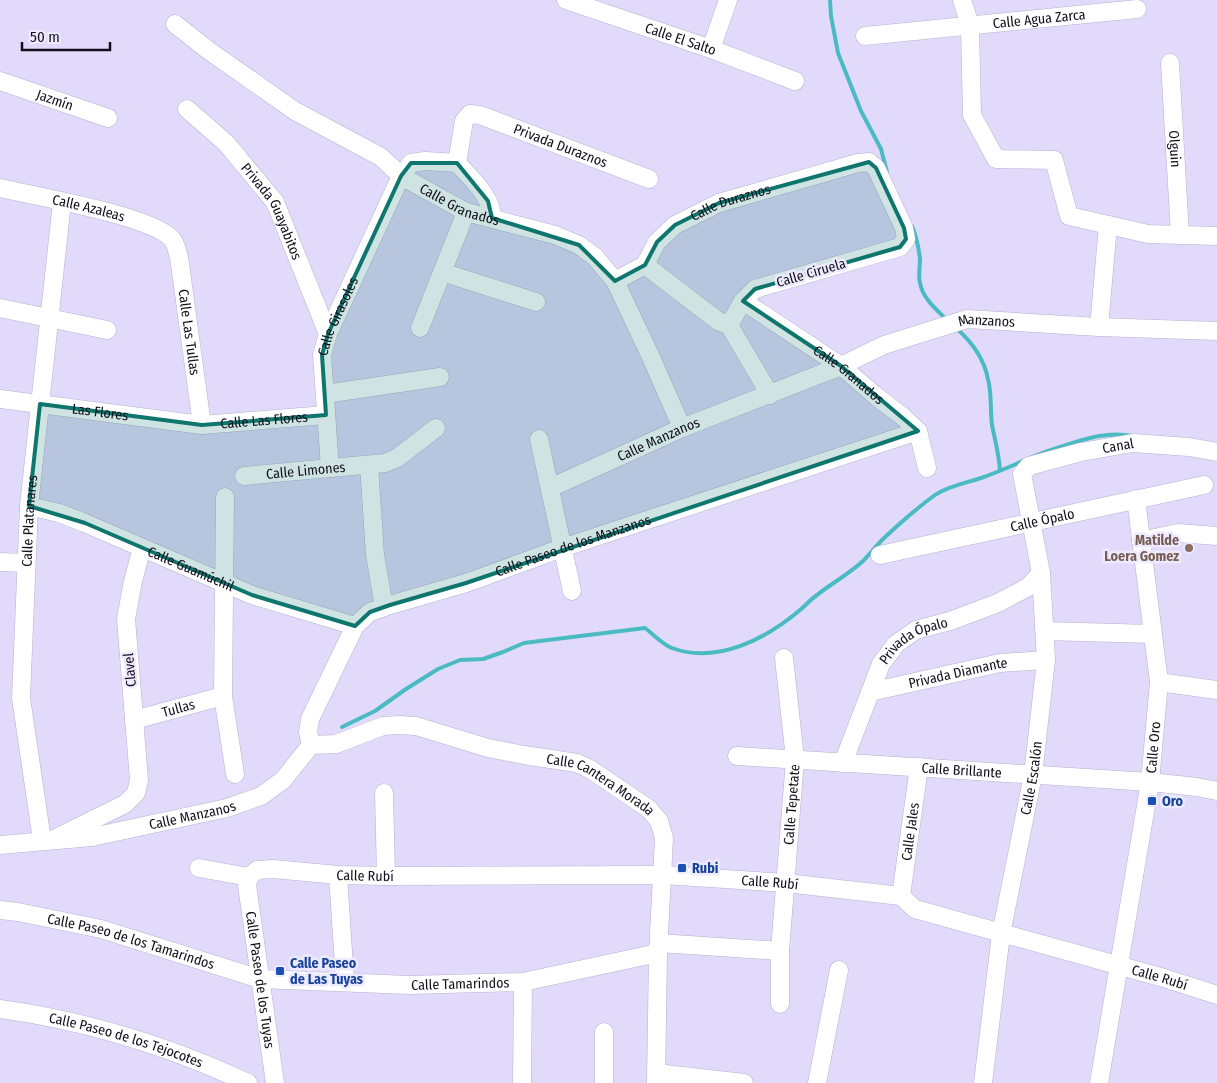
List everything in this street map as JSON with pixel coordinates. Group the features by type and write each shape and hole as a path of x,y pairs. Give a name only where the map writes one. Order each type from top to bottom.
{"street":[{"name":"Calle El Salto","path":"566,0 711,49 795,81"},
{"path":"711,49 728,0"},
{"path":"962,0 970,25 972,115 996,160 1054,160 1069,216 1148,234 1217,236"},
{"name":"Calle Agua Zarca","path":"865,36 970,25 1063,8 1137,9"},
{"name":"Calle Granados","path":"175,24 208,50 295,111 380,157 401,176 466,212 555,235 579,245 595,257 615,281 682,428"},
{"name":"Olguin","path":"1170,62 1180,235"},
{"name":"Jazmín","path":"0,81 108,118"},
{"name":"Privada Guayabitos","path":"187,109 226,143 275,202 328,334"},
{"name":"Privada Duraznos","path":"457,163 464,121 470,114 480,115 650,179"},
{"path":"401,176 411,163 425,161 457,163 488,201 492,208 492,218"},
{"name":"Calle Ciruela","path":"729,324 743,301 755,289 900,246 906,239 904,228 876,168 869,162"},
{"name":"Calle Duraznos","path":"645,265 658,242 676,226 719,204 858,163 869,162"},
{"name":"Calle Girasoles","path":"330,468 322,355 328,334 401,176"},
{"name":"Calle Azaleas","path":"0,188 126,216 173,239"},
{"name":"Calle Platanares","path":"47,840 21,698 29,506 62,202"},
{"path":"420,328 466,212"},
{"path":"1099,327 1108,225"},
{"name":"Calle Las Tullas","path":"173,239 179,257 202,426"},
{"path":"615,281 645,265 718,321 729,324 770,395"},
{"path":"442,272 536,302"},
{"name":"Calle Granados","path":"743,301 841,366 918,431"},
{"path":"0,308 107,330"},
{"name":"Manzanos","path":"770,395 841,366 884,345 967,319 1099,327 1217,331"},
{"path":"325,394 440,377"},
{"name":"Calle Manzanos","path":"550,488 682,428 770,395"},
{"name":"Las Flores","path":"0,398 202,426"},
{"name":"Calle Las Flores","path":"202,426 326,415"},
{"name":"Calle Limones","path":"244,476 385,463 397,458 436,428"},
{"path":"918,431 927,468"},
{"name":"Calle Paseo de los Manzanos","path":"311,745 308,732 310,719 355,626 370,612 466,583 562,548 918,431"},
{"path":"539,439 572,590"},
{"name":"Canal","path":"1022,474 1029,466 1081,452 1133,443 1189,447 1217,452"},
{"path":"369,465 375,555 384,607"},
{"name":"Calle Escalón","path":"983,1083 1001,934 1033,775 1046,660 1041,573 1022,474"},
{"name":"Calle Ópalo","path":"880,555 1204,485"},
{"path":"225,497 223,696 235,774"},
{"name":"Calle Oro","path":"1099,1083 1150,782 1159,682 1136,499"},
{"name":"Calle Guamúchil","path":"29,506 68,516 252,595 355,626"},
{"path":"1141,541 1178,533 1217,536"},
{"name":"Clavel","path":"136,794 139,780 126,619 133,581 142,548"},
{"path":"0,562 26,563"},
{"name":"Privada Ópalo","path":"843,763 881,664 896,644 916,630 950,621 998,602 1028,587 1041,573"},
{"path":"1045,631 1153,634"},
{"name":"Calle Tepetate","path":"780,1004 780,951 795,760 784,658"},
{"name":"Privada Diamante","path":"870,692 1000,663 1046,660"},
{"path":"1159,682 1217,690"},
{"name":"Tullas","path":"134,720 223,696"},
{"name":"Calle Cantera Morada","path":"311,745 336,744 382,726 399,724 416,726 488,748 577,763 590,768 649,809 659,822 664,838 656,1078"},
{"name":"Calle Manzanos","path":"0,845 92,837 227,808 261,796 283,780 311,745"},
{"name":"Calle Brillante","path":"737,756 1150,782 1217,791"},
{"name":"Calle Jales","path":"901,896 919,767"},
{"path":"384,793 386,876"},
{"name":"Calle Manzanos","path":"47,840 125,804 136,794"},
{"path":"199,868 248,877"},
{"name":"Calle Rubí","path":"248,877 257,870 273,869 338,875 386,876 663,874 786,883 901,896 915,909 1217,995"},
{"path":"338,875 345,982"},
{"name":"Calle Paseo de los Tuyas","path":"248,877 247,885 275,1083"},
{"name":"Calle Paseo de los Tamarindos","path":"0,910 101,929 260,979"},
{"name":"Calle Tamarindos","path":"260,979 409,985 523,982 659,948 780,951"},
{"path":"817,1083 839,970"},
{"path":"522,1083 523,982"},
{"name":"Calle Paseo de los Tejocotes","path":"0,1009 43,1015 125,1035 205,1063 248,1083"},
{"path":"604,1032 604,1083"},
{"path":"656,1078 744,1083"}],"highlighted area":[{"path":"869,162 876,168 904,228 906,239 900,247 755,289 743,301 841,366 918,431 466,583 390,605 370,612 355,626 252,595 85,523 29,506 40,404 202,425 326,415 322,355 328,334 401,176 411,163 457,163 488,201 492,218 579,245 615,281 645,265 657,242 675,225 719,203"}],"waterway":[{"path":"830,0 838,53 861,111 881,149 887,172"},
{"path":"912,226 919,251 919,277 922,289 930,303 947,320"},
{"path":"956,328 976,351 986,372 990,390 992,425 1000,470"},
{"path":"342,727 375,711 438,669 460,660 483,659 524,643 645,628 669,647 689,652 724,651 741,646 757,639 787,620 858,566 895,528 940,492 1081,440 1111,435 1132,436"}],"place":[{"name":"Matilde Loera Gomez","path":"1189,548"},
{"name":"Oro","path":"1152,801"},
{"name":"Rubi","path":"682,868"},
{"name":"Calle Paseo de Las Tuyas","path":"280,971"}]}
